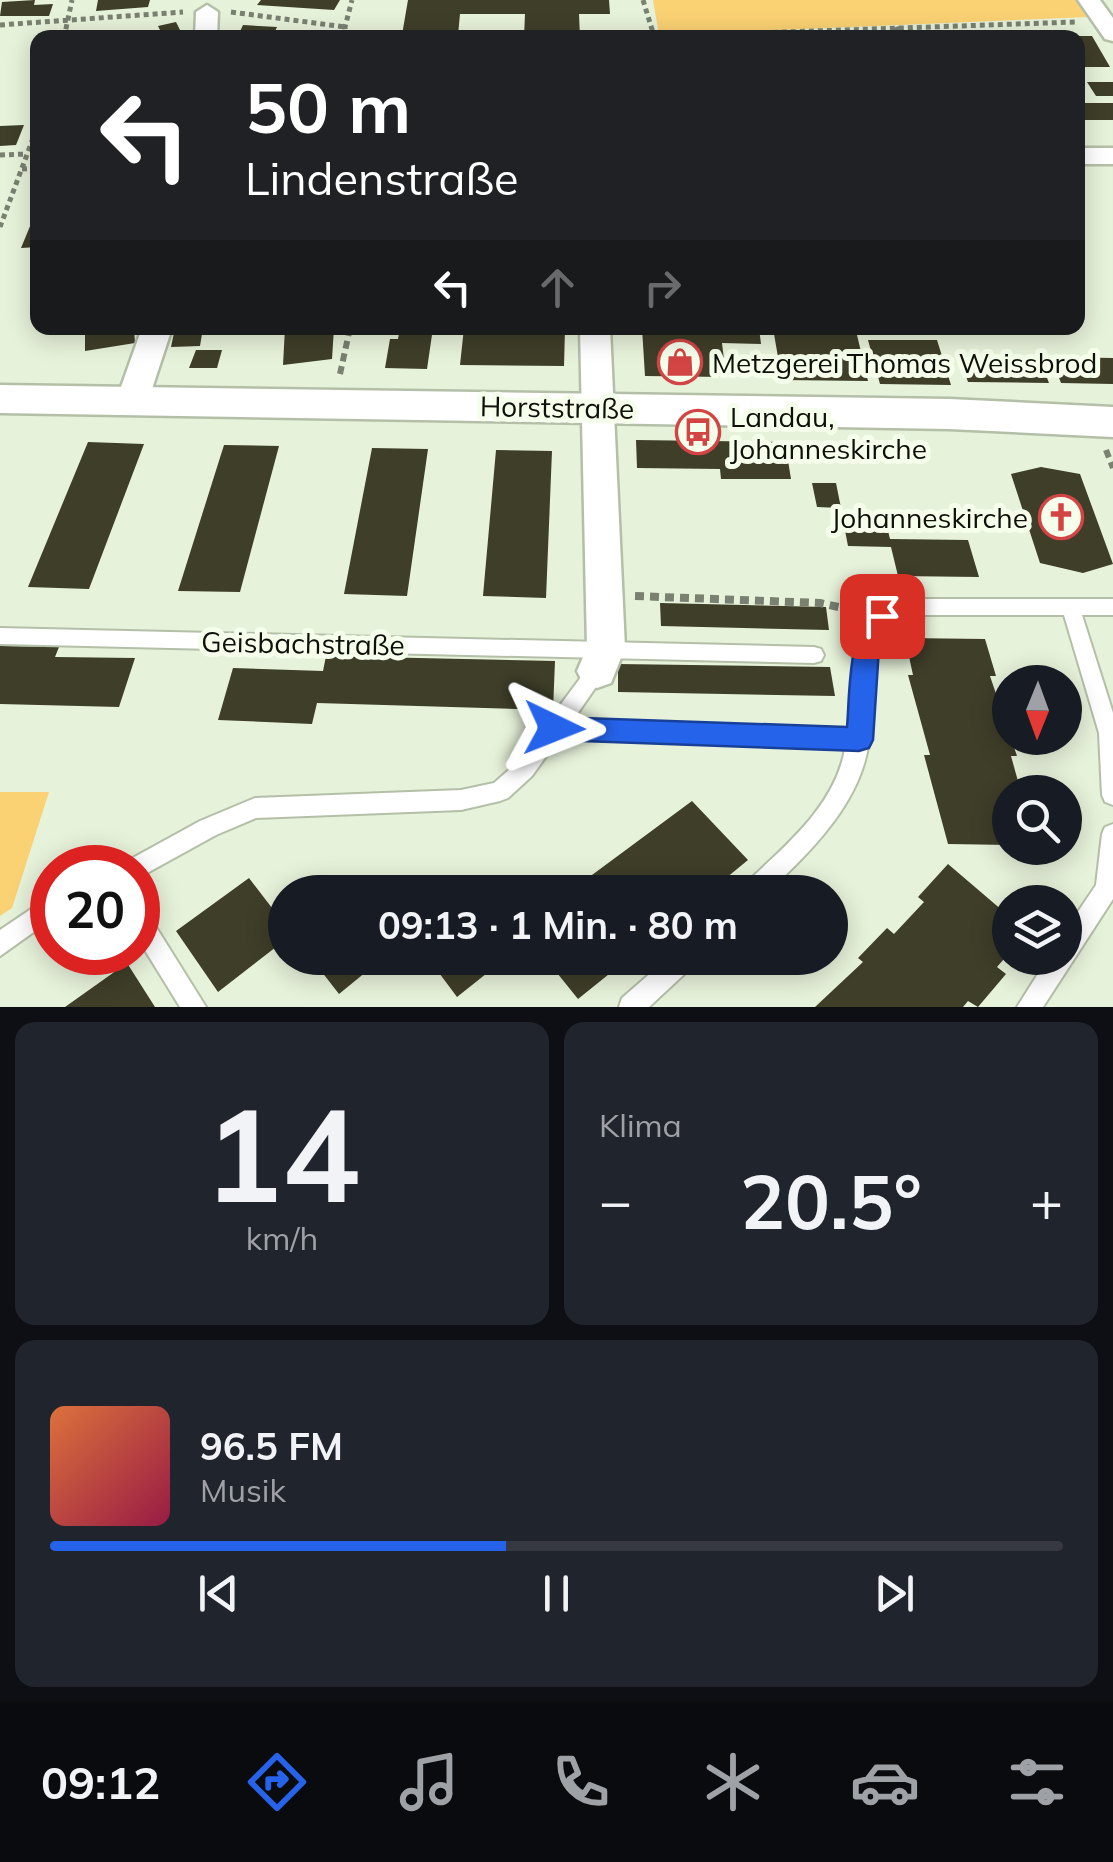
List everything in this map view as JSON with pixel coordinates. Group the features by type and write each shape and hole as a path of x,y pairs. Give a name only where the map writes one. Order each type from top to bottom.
{"street":[{"path":"1089,0 1110,25"},
{"path":"206,30 207,12"},
{"path":"1085,156 1113,156"},
{"path":"132,400 155,335"},
{"path":"594,335 604,594 602,660"},
{"name":"Horststraße","path":"0,399 949,414 1113,422"}],"lane":[{"path":"769,875 829,812 850,773 859,740 866,648 882,616 914,607 1113,607"},
{"path":"1071,608 1109,733 1113,795"},
{"name":"Geisbachstraße","path":"0,636 602,660 814,655"},
{"path":"160,855 254,808 460,800 500,791 526,769 602,660"},
{"path":"554,728 859,740"},
{"path":"1082,926 1107,888 1113,834"},
{"path":"0,944 30,922"},
{"path":"160,954 194,1007"},
{"path":"631,1007 667,975"},
{"path":"1029,1007 1050,975"}],"path":[{"path":"66,30 72,0"},
{"path":"346,30 352,0"},
{"path":"644,0 652,30"},
{"path":"0,25 207,12 345,27"},
{"path":"802,30 1110,25"},
{"path":"0,227 30,146"},
{"path":"0,155 27,154"},
{"path":"22,169 30,168"},
{"path":"334,404 349,335"},
{"path":"604,594 820,603 882,616"}],"shaded area":[{"path":"653,0 1076,0 1088,17 778,30 658,30"},
{"path":"0,792 49,792 12,908 0,916"}],"building":[{"path":"35,0 34,5 53,4 49,16 0,16 2,2"},
{"path":"98,0 150,0 148,7 96,11"},
{"path":"261,0 340,0 334,10 257,5"},
{"path":"408,0 609,0 610,14 579,14 580,30 524,30 525,14 460,14 458,30 403,30"},
{"path":"176,22 180,30 160,30 158,26"},
{"path":"243,25 277,27 276,30 241,30"},
{"path":"1085,36 1092,36 1110,67 1085,67"},
{"path":"1087,82 1113,82 1113,96 1096,96"},
{"path":"1085,103 1113,103 1113,120 1085,120"},
{"path":"24,125 16,145 0,146 0,126"},
{"path":"30,226 30,247 21,248"},
{"path":"85,335 134,335 135,343 85,351"},
{"path":"174,335 202,335 200,346 171,347"},
{"path":"285,335 334,335 332,359 283,365"},
{"path":"399,335 432,335 427,369 385,368 390,339 398,339"},
{"path":"463,335 565,335 564,366 460,365"},
{"path":"642,335 760,335 761,344 722,343 726,377 645,376"},
{"path":"774,335 857,335 868,381 782,380"},
{"path":"868,340 937,340 951,385 880,384"},
{"path":"196,350 222,350 217,368 189,368"},
{"path":"959,356 1039,357 1049,383 968,382"},
{"path":"1051,357 1113,358 1113,384 1061,383"},
{"path":"636,440 785,442 791,479 721,479 720,469 637,468"},
{"path":"88,442 144,444 89,589 28,587"},
{"path":"224,445 279,446 240,592 178,591"},
{"path":"372,448 428,449 407,596 344,594"},
{"path":"496,450 552,451 546,598 483,596"},
{"name":"Johanneskirche","path":"1041,467 1080,474 1113,564 1083,573 1040,563 1011,474"},
{"path":"812,483 836,483 841,508 817,507"},
{"path":"842,515 884,515 890,539 968,540 979,577 898,576 891,547 848,546"},
{"path":"660,603 826,607 829,630 661,626"},
{"path":"905,638 985,639 993,665 992,755 1017,756 1011,756 1016,775 992,775 992,845 948,844 924,755 930,755 908,675 913,675"},
{"path":"0,646 59,647 55,657 135,658 119,707 0,704"},
{"path":"326,656 555,661 553,710 317,703 312,724 218,720 233,668 323,671"},
{"path":"618,664 830,667 835,696 618,692"},
{"path":"692,801 748,860 730,875 592,875"},
{"path":"948,864 992,902 992,975 1005,975 978,1007 968,1001 963,1007 815,1007 863,962 858,958 887,928 894,934 924,902 918,897"},
{"path":"249,878 268,903 268,953 218,992 176,931"},
{"path":"110,975 135,975 155,1007 65,1007"},
{"path":"324,975 362,975 339,994"},
{"path":"441,975 485,975 457,997"},
{"path":"559,975 608,975 578,999"}],"place":[{"name":"Metzgerei Thomas Weissbrod","path":"680,362"},
{"name":"Landau, Johanneskirche","path":"698,432"},
{"name":"Johanneskirche","path":"1061,517"}],"route":[{"path":"554,728 859,740 866,648 882,616"}]}
